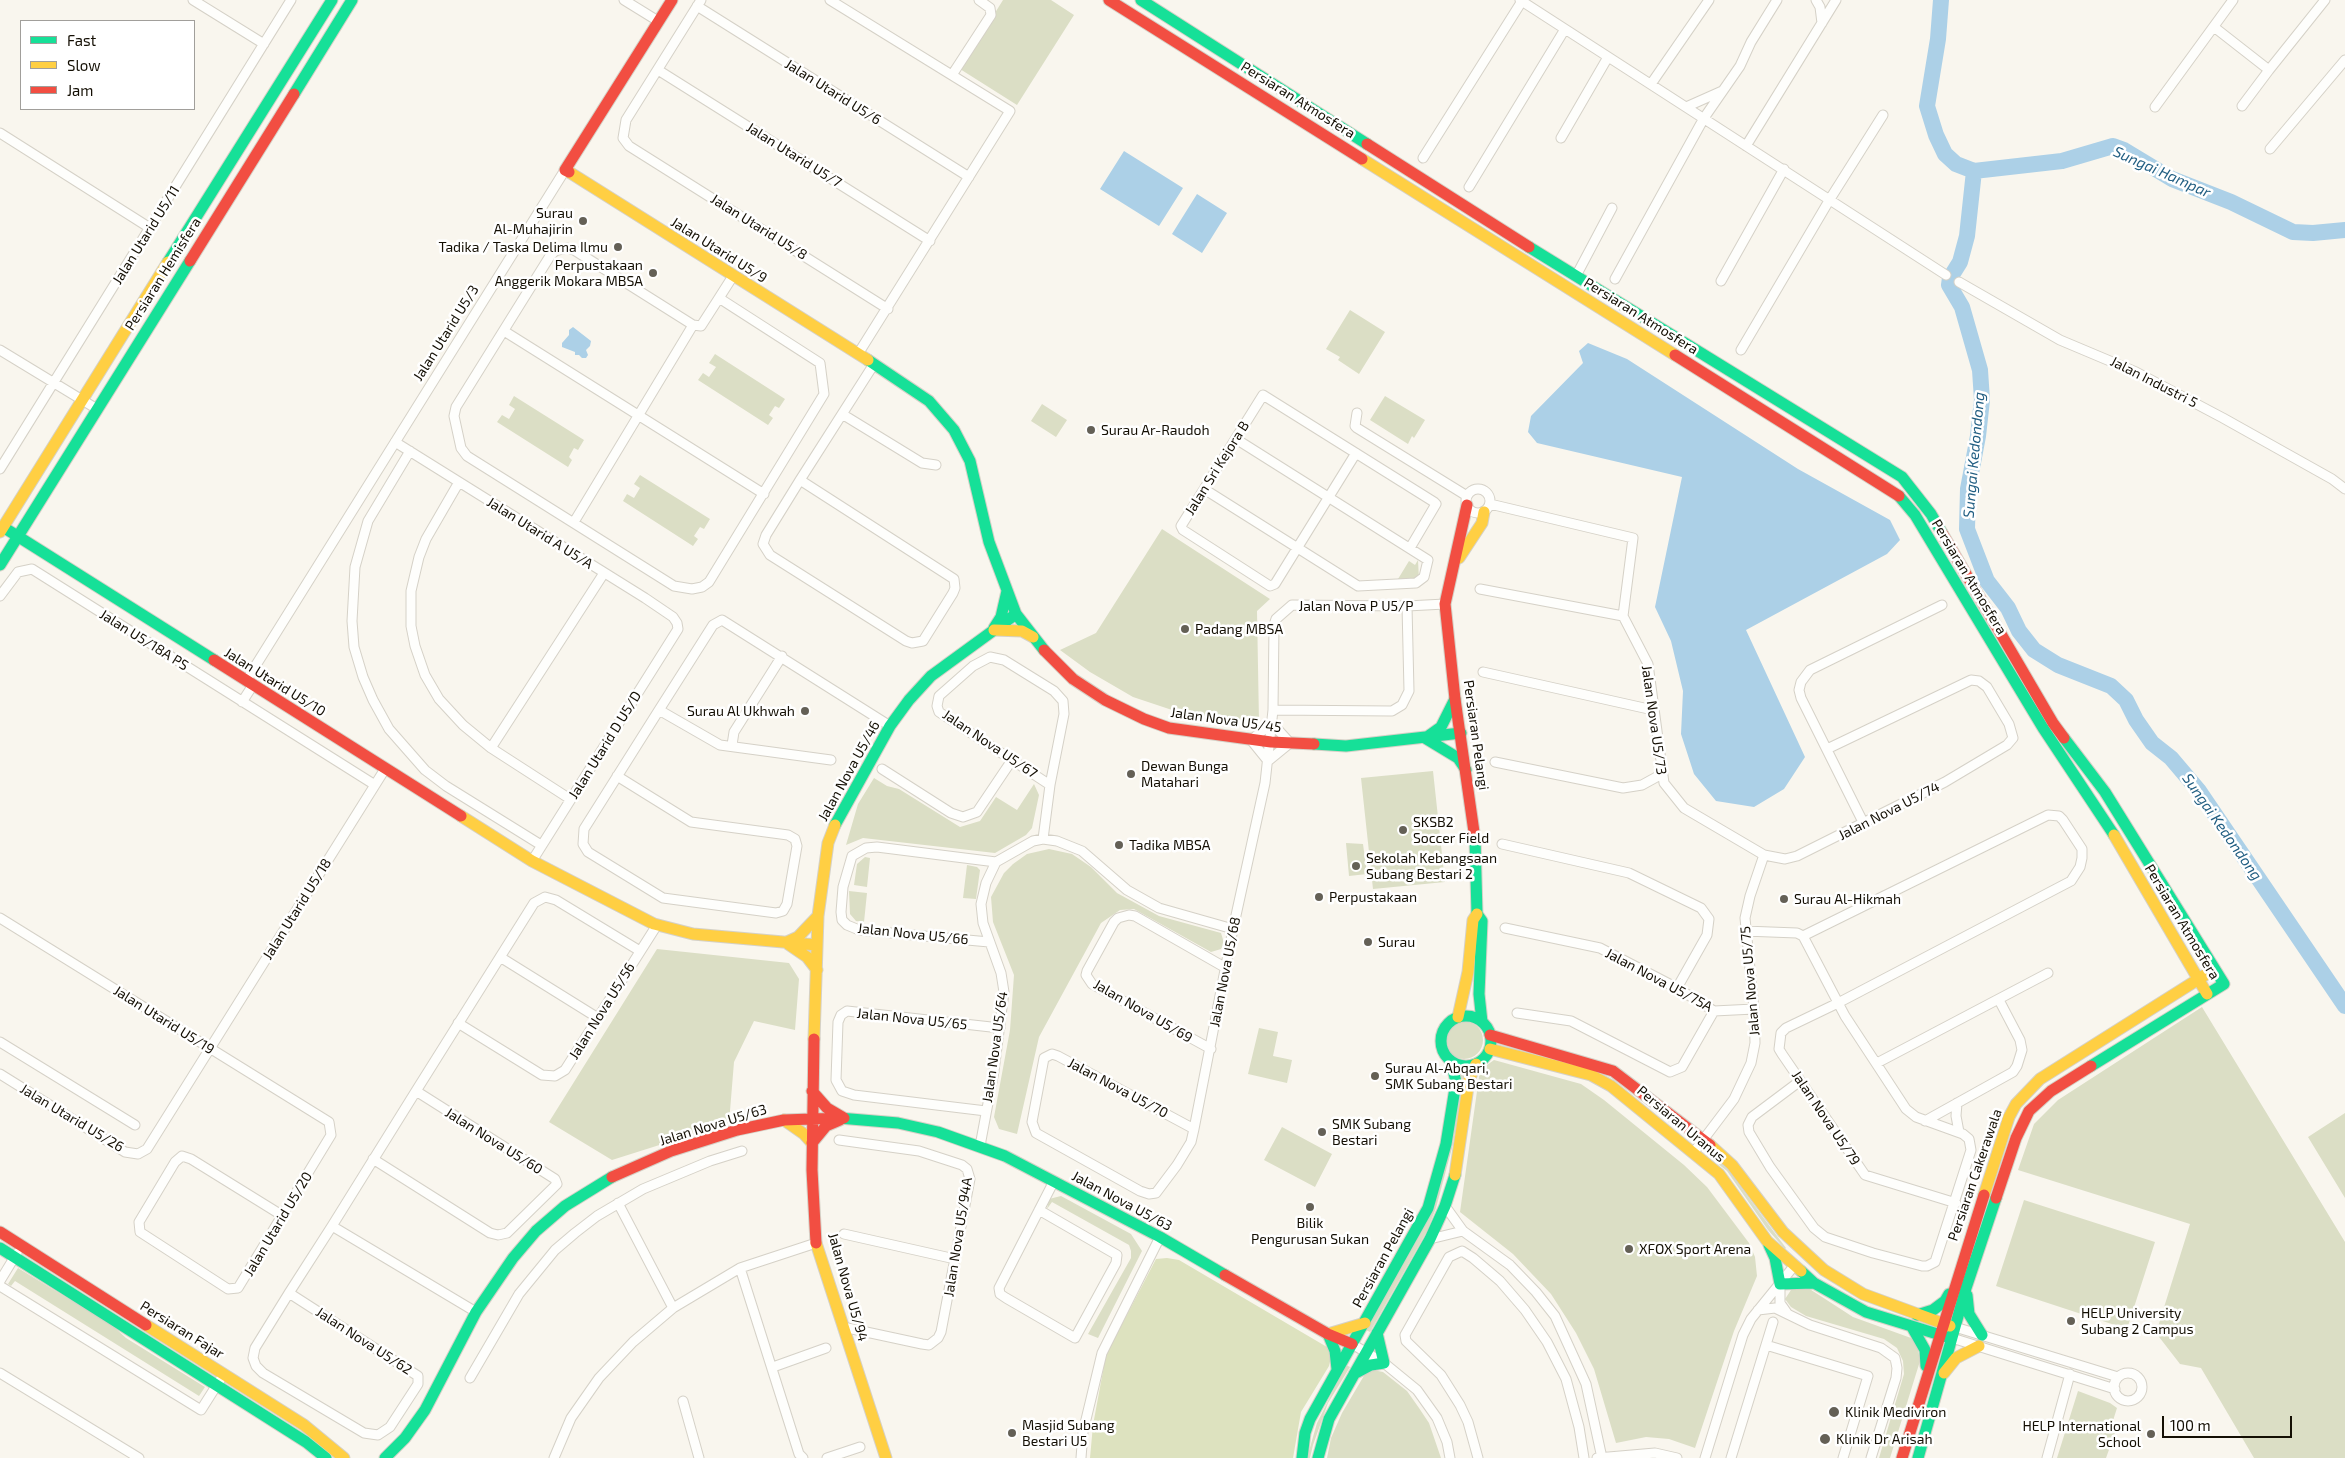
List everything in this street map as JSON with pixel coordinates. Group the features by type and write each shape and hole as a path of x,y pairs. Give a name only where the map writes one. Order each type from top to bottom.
{"street":[{"path":"193,0 264,44"},
{"name":"Jalan Utarid U5/11","path":"0,469 291,0"},
{"name":"Persiaran Hemisfera","path":"2,529 332,0"},
{"name":"Persiaran Hemisfera","path":"0,565 352,0"},
{"path":"624,0 658,22"},
{"name":"Jalan Utarid U5/3","path":"242,702 250,683 395,442 672,0"},
{"path":"830,0 1010,111 888,309 858,354"},
{"path":"952,75 991,15 990,8 979,0"},
{"name":"Persiaran Atmosfera","path":"1109,0 1899,496 1915,515 2043,728 2099,810 2207,994 2224,984 2105,792 2053,723 1931,514 1902,477 1576,276 1141,0"},
{"path":"1651,84 1709,0"},
{"path":"1615,279 1704,118 1740,66 1751,42 1777,0"},
{"path":"1816,0 1820,7 1822,23"},
{"path":"1746,146 1836,0"},
{"path":"2155,107 2233,0"},
{"path":"2242,106 2325,0"},
{"path":"1424,158 1521,1 1946,275"},
{"path":"658,70 699,3"},
{"name":"Jalan Utarid U5/6","path":"699,3 969,177"},
{"path":"2214,26 2269,70"},
{"path":"1469,187 1565,29"},
{"path":"1561,138 1608,57"},
{"path":"2270,150 2345,60"},
{"name":"Jalan Utarid U5/8","path":"658,70 626,120 623,138 629,146 888,309"},
{"name":"Jalan Utarid U5/7","path":"658,70 930,241"},
{"path":"1686,107 1723,91"},
{"path":"1741,350 1830,199 1883,115"},
{"path":"0,133 150,228"},
{"path":"1720,281 1784,169"},
{"name":"Jalan Utarid U5/9","path":"565,170 858,354"},
{"path":"1576,276 1612,208"},
{"path":"719,298 820,363 824,394 709,582 702,587 674,586 467,456 461,448 454,416 456,407 550,256 555,251 567,248 574,250 693,325 701,326 733,276"},
{"name":"Jalan Industri 5","path":"1959,282 2060,340 2136,372 2230,421 2332,479 2345,489"},
{"path":"574,522 693,325"},
{"path":"504,331 764,494"},
{"path":"0,350 97,409"},
{"name":"Jalan Nova U5/45","path":"858,354 929,401 954,430 970,461 989,542 1016,614 1046,653 1073,679 1105,700 1144,720 1169,728 1271,742 1346,746 1461,734"},
{"path":"800,480 950,576 955,584 953,594 923,641 912,643 770,554 763,544 766,535 800,480 874,364"},
{"name":"Jalan Sri Kejora B","path":"1297,548 1276,584 1270,586 1183,530 1182,526 1263,395 1358,450"},
{"path":"1357,413 1355,426 1357,428 1467,501 1476,513 1487,508 1633,538 1623,616 1480,589"},
{"path":"842,414 922,463 936,464"},
{"path":"1204,490 1358,586 1416,583 1424,577 1428,560 1236,439"},
{"name":"Jalan Utarid A U5/A","path":"395,442 673,617 678,629"},
{"path":"1297,548 1358,450 1436,504 1410,548"},
{"path":"410,451 368,521 355,567 352,621 354,647 363,677 372,700 389,729 425,770 446,786 541,845"},
{"path":"458,482 426,539 411,591 411,626 415,646 425,675 439,700 463,725 492,748 570,800"},
{"path":"1456,562 1479,528 1490,496 1484,490 1472,490 1467,501"},
{"name":"Persiaran Pelangi","path":"1467,501 1456,562 1445,604 1455,699 1475,837 1477,914 1482,921 1479,994 1482,1022"},
{"name":"Jalan Utarid U5/10","path":"2,529 19,537 532,861 656,925 693,934 817,945"},
{"name":"Jalan U5/18A PS","path":"0,596 18,572 32,569 375,785"},
{"path":"492,748 604,573"},
{"path":"993,630 1001,617 1007,591"},
{"name":"Jalan Nova P U5/P","path":"1271,742 1274,624 1276,619 1287,608 1292,605 1407,606 1445,604"},
{"path":"1864,824 1801,698 1800,682 1810,670 1942,605"},
{"path":"1273,710 1392,711 1402,706 1410,691 1407,606"},
{"name":"Jalan Nova U5/46","path":"812,1118 818,916 830,837 852,792 890,726 909,700 931,676 1016,614"},
{"name":"Jalan Nova U5/73","path":"1623,616 1648,664 1662,774 1668,791 1684,808 1764,855"},
{"path":"617,776 691,822 788,836 795,839 798,846 787,904 783,911 776,913 663,898 588,852 583,844 584,829 617,776 713,625 722,620 727,621 890,726"},
{"name":"Jalan Utarid D U5/D","path":"532,861 678,629"},
{"path":"993,630 1022,631 1033,636"},
{"path":"732,746 734,732 782,656"},
{"name":"Jalan Nova U5/67","path":"1043,839 1050,785 1064,714 1063,701 1054,691 1004,660 990,657 973,666 939,696 937,706 940,712 1050,785"},
{"path":"1482,672 1653,710"},
{"name":"Jalan Nova U5/74","path":"1764,855 1785,859 1797,856 1945,782 2007,745 2013,738 2009,724 1987,687 1979,681 1971,680 1827,749"},
{"path":"1455,699 1441,726 1426,738 1458,758 1466,770"},
{"path":"659,710 720,745 831,760"},
{"path":"1272,723 1290,743 1268,761 1251,740 1272,723"},
{"name":"Jalan Nova U5/68","path":"1156,1193 1177,1165 1190,1142 1194,1129 1271,742"},
{"path":"882,769 951,813 963,817 977,812 1012,760"},
{"path":"1495,762 1623,788 1642,785 1662,774"},
{"name":"Jalan Utarid U5/18","path":"210,1049 385,769"},
{"path":"1744,931 1804,936 2048,815 2059,816 2063,820 2082,849 2080,867 2071,881 1838,1004"},
{"path":"996,862 1020,847 1043,839 1057,841 1078,849 1127,890 1159,908 1233,929"},
{"path":"1502,844 1629,873 1702,908 1709,919 1707,935 1676,988"},
{"name":"Jalan Nova U5/66","path":"989,942 859,930 847,925 842,920 843,887 852,856 866,848 877,847 996,862"},
{"name":"Jalan Nova U5/75","path":"1694,1152 1734,1099 1749,1068 1755,1043 1754,1009 1744,931 1750,896 1764,855"},
{"name":"Jalan Nova U5/64","path":"980,1146 1000,1028 1004,992 1002,973 983,923 981,904 986,883 996,862"},
{"path":"289,1293 534,903 545,897 556,900 640,951"},
{"name":"Persiaran Pelangi","path":"1458,1017 1468,972 1473,920 1477,914"},
{"name":"Jalan Nova U5/69","path":"1211,1049 1092,984 1086,976 1114,922 1118,918 1129,915 1135,916 1226,968"},
{"path":"784,942 798,938 818,916"},
{"name":"Jalan Utarid U5/19","path":"0,918 329,1122"},
{"name":"Jalan Nova U5/56","path":"458,1023 542,1075 556,1076 565,1070 656,925"},
{"name":"Jalan Nova U5/75A","path":"1505,928 1600,948 1676,988 1714,1011 1754,1009"},
{"path":"1800,1081 1752,1116 1748,1126 1749,1132 1770,1166 1819,1233 1825,1237 1873,1253 1927,1266 1935,1262 1972,1150 1969,1139 1959,1132 1911,1115 1906,1109 1838,1004 1804,936"},
{"path":"784,942 796,947 807,956 817,970"},
{"path":"500,957 598,1018"},
{"name":"Persiaran Cakerawala","path":"1902,1458 1955,1284 2009,1117 2016,1104 2040,1078 2214,969"},
{"path":"1876,1063 2048,973"},
{"name":"Persiaran Cakerawala","path":"1918,1458 1966,1288 2013,1147 2030,1111 2051,1091 2207,994"},
{"path":"1925,1121 2013,1072 2017,1066 2022,1050 2020,1040 1999,1000"},
{"name":"Jalan Nova U5/79","path":"1838,1004 1786,1028 1781,1033 1779,1049 1865,1175 1956,1203"},
{"path":"1517,1013 1571,1021 1670,1072 1682,1067 1714,1011"},
{"name":"Jalan Nova U5/65","path":"986,1111 854,1095 842,1091 836,1080 838,1022 841,1015 846,1012 1000,1028"},
{"path":"1318,1458 1322,1438 1330,1419 1430,1239 1445,1206 1457,1168 1469,1080 1476,1064 1490,1049 1490,1035 1482,1022 1468,1016 1458,1017 1445,1026 1441,1041 1446,1056 1452,1061 1467,1066 1476,1064"},
{"name":"Persiaran Uranus","path":"1490,1035 1614,1071 1704,1140 1732,1165 1783,1232 1824,1270 1863,1294 1917,1315 1941,1329"},
{"path":"0,1042 135,1125"},
{"name":"Jalan Utarid U5/26","path":"0,1074 125,1152 138,1154 147,1149 210,1049"},
{"name":"Persiaran Uranus","path":"1490,1049 1590,1075 1612,1086 1719,1174 1767,1241 1814,1283 1866,1312 1912,1327 1941,1329 1953,1332"},
{"name":"Jalan Nova U5/70","path":"1156,1193 1149,1194 1140,1190 1036,1133 1032,1122 1044,1058 1052,1054 1058,1056 1194,1129"},
{"name":"Persiaran Pelangi","path":"1302,1458 1305,1433 1310,1419 1428,1208 1446,1144 1456,1082 1452,1061"},
{"path":"812,1091 828,1108 844,1118 826,1126 812,1143 804,1134 784,1120 803,1107 812,1091"},
{"name":"Jalan Nova U5/60","path":"373,1159 490,1232 498,1235 507,1233 557,1184 555,1179 416,1092"},
{"path":"1957,1103 1956,1116 1959,1132"},
{"name":"Jalan Nova U5/94","path":"812,1118 816,1243 886,1458"},
{"name":"Jalan Nova U5/63","path":"388,1456 425,1410 476,1312 513,1258 536,1231 565,1206 602,1182 671,1151 737,1130 784,1120 844,1118 898,1123 938,1132 980,1146 1005,1156 1160,1237 1328,1334 1352,1344"},
{"name":"Jalan Utarid U5/20","path":"282,1216 191,1159 182,1156 175,1162 139,1222 140,1232 228,1289 238,1288 282,1216 331,1135 329,1122"},
{"name":"Jalan Nova U5/94A","path":"839,1140 919,1151 962,1165 967,1169 970,1179 942,1332 934,1342 922,1344 843,1328"},
{"path":"470,1378 504,1316 536,1270 576,1232 596,1216 643,1188 742,1151"},
{"path":"1039,1210 1116,1255 1116,1263 1075,1338 1000,1294 1000,1285 1054,1181"},
{"path":"618,1203 673,1308"},
{"path":"1445,1206 1463,1231 1510,1265 1536,1292 1555,1316 1586,1384 1600,1458 1655,1453 1677,1458"},
{"path":"332,1226 476,1312"},
{"path":"1430,1239 1463,1231"},
{"name":"Persiaran Fajar","path":"0,1232 304,1425 341,1454 352,1458"},
{"path":"1705,1458 1743,1335 1758,1310 1794,1266 1796,1254 1783,1232"},
{"path":"844,1234 955,1259"},
{"path":"1081,1458 1084,1432 1102,1353 1160,1237"},
{"path":"1767,1241 1775,1258 1780,1284 1780,1303 1788,1314"},
{"path":"554,1458 571,1418 599,1378 633,1342 673,1308 740,1268 816,1243"},
{"path":"0,1281 21,1246"},
{"name":"Persiaran Fajar","path":"0,1248 306,1442 326,1458"},
{"path":"1478,1458 1468,1422 1460,1405 1441,1375 1410,1346 1405,1335 1449,1257 1462,1251 1500,1280 1525,1310 1547,1342 1566,1379 1580,1427 1584,1458"},
{"path":"740,1268 773,1367 799,1454 803,1458"},
{"path":"1780,1284 1814,1283"},
{"path":"1917,1315 1933,1310 1945,1301 1955,1284"},
{"path":"0,1286 201,1410 224,1373"},
{"path":"1966,1288 1968,1314 1981,1340 2000,1353 2115,1389"},
{"name":"Jalan Nova U5/62","path":"289,1293 411,1369 418,1376 418,1384 390,1427 378,1435 364,1434 256,1366 253,1358 255,1348 289,1293"},
{"path":"1758,1310 1768,1308 1788,1314 1810,1325 1881,1348 1895,1358 1898,1368 1896,1378 1871,1458"},
{"path":"1731,1458 1773,1322"},
{"path":"1337,1369 1335,1351 1328,1334 1365,1323"},
{"path":"1912,1327 1925,1350 1927,1376"},
{"path":"1953,1332 1981,1340 2004,1341 2118,1377 2127,1373 2135,1375 2141,1382 2141,1391 2136,1398 2127,1400 2119,1397 2115,1389 2118,1377"},
{"path":"1377,1333 1384,1364"},
{"path":"1940,1380 1956,1358 1981,1340"},
{"path":"2000,1353 2004,1341"},
{"path":"1352,1344 1384,1364 1417,1390 1428,1402 1447,1442 1450,1458"},
{"path":"1766,1345 1868,1376 1843,1458"},
{"path":"773,1367 826,1348"},
{"path":"1354,1374 1371,1365 1384,1364"},
{"path":"0,1373 139,1458"},
{"path":"2047,1458 2070,1374"},
{"path":"683,1401 699,1458"},
{"path":"828,1458 860,1448"},
{"path":"377,1458 388,1456"}],"green space":[{"path":"1003,0 1051,0 1074,15 1017,105 960,69"},
{"path":"1350,310 1385,332 1359,374 1338,360 1340,357 1326,349"},
{"path":"715,354 785,399 779,408 775,406 769,415 773,418 768,425 698,380 703,373 709,377 716,367 709,363"},
{"path":"514,396 584,440 578,450 574,448 569,457 572,460 568,467 497,422 502,415 509,419 515,409 509,405"},
{"path":"1385,396 1425,420 1408,444 1370,420"},
{"path":"1042,404 1067,420 1056,437 1031,421"},
{"path":"640,475 710,519 704,529 700,527 694,536 698,539 693,546 623,501 627,494 634,498 640,488 634,484"},
{"path":"1162,529 1270,599 1257,611 1259,722 1181,713 1133,697 1090,672 1060,650 1096,633"},
{"path":"1418,560 1419,580 1398,579 1409,561 1415,565"},
{"name":"SKSB2 Soccer Field","path":"1433,771 1445,882 1373,889 1361,778"},
{"path":"874,778 887,786 899,789 960,827 980,821 996,797 1017,810 1034,784 1039,795 1032,828 1026,835 995,853 863,838 846,845 858,804"},
{"path":"1346,843 1363,844 1367,874 1349,876"},
{"path":"1049,849 1072,854 1091,867 1117,893 1159,916 1221,933 1224,943 1221,949 1211,952 1134,909 1120,910 1101,923 1039,1037 1017,1134 999,1129 994,1117 1010,1030 1014,975 993,922 991,897 1004,873 1013,864 1027,854"},
{"path":"865,857 870,858 867,887 854,885 857,864"},
{"path":"967,865 977,867 980,870 976,899 963,898"},
{"path":"849,891 867,893 864,922 856,921 850,914"},
{"path":"657,949 789,963 799,979 795,1030 754,1021 734,1062 729,1123 612,1160 549,1122"},
{"path":"2202,1007 2345,1242 2345,1458 2254,1458 2201,1368 2180,1364 2156,1333 2190,1224 2018,1170 2034,1124 2058,1100"},
{"path":"1464,1021 1477,1027 1483,1040 1477,1053 1464,1059 1451,1053 1445,1040 1451,1027"},
{"path":"1259,1028 1278,1032 1273,1056 1292,1060 1287,1083 1248,1074"},
{"name":"XFOX Sport Arena","path":"1494,1060 1581,1084 1604,1100 1684,1165 1707,1187 1749,1243 1755,1257 1757,1276 1734,1331 1695,1448 1669,1439 1646,1437 1616,1443 1594,1369 1576,1333 1551,1294 1513,1254 1460,1212 1480,1070"},
{"path":"1457,1071 1466,1071 1452,1148 1436,1208 1427,1231 1370,1332 1366,1330 1424,1228"},
{"path":"2345,1113 2345,1198 2308,1137"},
{"path":"1282,1127 1332,1154 1315,1187 1264,1160"},
{"path":"1715,1158 1728,1170 1785,1249 1768,1230 1727,1171 1713,1160"},
{"path":"1061,1196 1131,1234 1142,1251 1098,1338 1088,1334 1131,1258 1131,1251 1129,1245 1052,1202 1047,1209 1049,1199"},
{"path":"2024,1200 2155,1242 2127,1329 1996,1286"},
{"path":"1156,1259 1179,1260 1327,1347 1331,1357 1329,1366 1301,1412 1293,1458 1090,1458 1093,1425 1106,1355"},
{"path":"18,1268 113,1326 126,1338 205,1387 199,1396 15,1281 11,1286 8,1284"},
{"path":"1805,1286 1853,1317 1911,1338 1917,1343 1920,1361 1890,1458 1879,1458 1904,1374 1903,1361 1897,1348 1884,1339 1806,1316 1791,1307 1785,1299 1791,1290"},
{"path":"1346,1365 1350,1367 1328,1403 1310,1458 1307,1458 1317,1423"},
{"path":"1373,1370 1383,1372 1407,1391 1429,1423 1441,1458 1327,1458 1331,1438 1342,1413 1365,1374"},
{"path":"2078,1391 2110,1403 2117,1408 2110,1430 2115,1433 2106,1458 2057,1458"}],"water":[{"path":"1124,151 1183,188 1159,226 1100,189"},
{"path":"1197,194 1227,213 1202,253 1172,234"},
{"path":"573,327 591,341 590,346 586,350 588,355 586,358 575,355 575,352 562,347 562,343 569,335 569,330"},
{"path":"1588,343 1627,359 1798,469 1890,520 1900,540 1887,554 1746,630 1805,757 1784,789 1754,807 1716,801 1694,774 1681,734 1683,691 1671,641 1655,607 1682,477 1537,443 1528,432 1531,416 1583,363 1579,351"}],"waterway":[{"name":"Sungai Kedondong","path":"1941,0 1938,39 1927,106 1936,135 1945,154 1956,164 1974,171 1967,236 1960,262 1950,278 1949,285 1962,307 1980,370 1982,400 1978,436 1968,489 1967,529 1987,581 2008,608 2019,631 2034,650 2058,665 2111,686 2126,700 2136,720 2152,743 2171,758 2199,791 2345,1006"},
{"name":"Sungai Hampar","path":"1974,171 2062,161 2113,146 2124,150 2172,179 2231,202 2293,232 2313,233 2345,230"}],"traffic: fast":[{"path":"168,262 332,0"},
{"path":"294,94 352,0"},
{"path":"1141,0 1367,144"},
{"path":"1529,247 1902,477 1931,514 1942,533"},
{"path":"0,565 190,261"},
{"path":"868,360 929,401 954,430 970,461 989,542 1016,614 1044,650"},
{"path":"1899,496 1915,515 2043,728 2114,835"},
{"path":"3,527 214,660"},
{"path":"994,628 1001,617 1007,591"},
{"path":"835,825 890,726 909,700 931,676 1016,614"},
{"path":"1427,737 1441,727 1455,699"},
{"path":"1314,744 1346,746 1461,733"},
{"path":"1425,738 1458,758 1466,770"},
{"path":"2064,738 2105,792 2224,984 2091,1066"},
{"path":"1475,839 1477,914 1482,921 1479,994 1482,1022"},
{"path":"1461,1016 1471,1016 1484,1023 1491,1036 1491,1041 1491,1046 1484,1059 1471,1066 1461,1066 1452,1062 1445,1055 1441,1046 1441,1036 1445,1027 1452,1020 1461,1016"},
{"path":"1302,1458 1305,1433 1310,1419 1428,1208 1446,1144 1456,1082 1451,1061"},
{"path":"839,1118 898,1123 938,1132 1005,1156 1160,1237 1225,1275"},
{"path":"1318,1458 1329,1419 1430,1239 1445,1206 1455,1175"},
{"path":"385,1458 405,1438 425,1410 476,1312 513,1258 536,1231 565,1206 612,1177"},
{"path":"1918,1458 1966,1288 1996,1198"},
{"path":"1769,1245 1775,1258 1780,1284 1814,1283"},
{"path":"0,1248 306,1442 326,1458"},
{"path":"1801,1271 1814,1283 1866,1312 1947,1337"},
{"path":"1917,1315 1933,1310 1945,1301 1949,1294"},
{"path":"1967,1295 1969,1314 1982,1335"},
{"path":"1912,1327 1925,1350 1926,1366"},
{"path":"1354,1374 1371,1365 1384,1363 1377,1333"},
{"path":"1328,1334 1335,1351 1337,1369"}],"traffic: slow":[{"path":"1362,159 1675,355"},
{"path":"569,172 868,360"},
{"path":"0,532 168,262"},
{"path":"1459,558 1482,523 1484,512"},
{"path":"994,630 1022,631 1033,637"},
{"path":"461,816 532,861 654,924 693,934 817,945"},
{"path":"814,1039 818,916 828,843 835,825"},
{"path":"2114,835 2207,994"},
{"path":"1458,1017 1468,972 1473,920 1477,914"},
{"path":"787,942 798,937 818,916"},
{"path":"788,944 807,957 817,970"},
{"path":"1984,1195 2009,1117 2016,1104 2040,1079 2205,975"},
{"path":"1490,1049 1591,1075 1611,1086 1719,1174 1767,1241 1801,1271"},
{"path":"1455,1175 1469,1080 1476,1064"},
{"path":"784,1120 804,1134 812,1143"},
{"path":"1710,1145 1732,1165 1783,1232 1824,1270 1863,1294 1950,1326"},
{"path":"816,1243 886,1458"},
{"path":"1328,1334 1365,1323"},
{"path":"146,1325 304,1425 344,1458"},
{"path":"1944,1373 1956,1358 1979,1346"}],"traffic: jam":[{"path":"569,172 565,170 672,0"},
{"path":"1109,0 1362,159"},
{"path":"190,261 294,94"},
{"path":"1367,144 1529,247"},
{"path":"1675,355 1899,496"},
{"path":"1467,505 1445,604 1455,699 1475,839"},
{"path":"1942,533 2053,723 2064,738"},
{"path":"1044,650 1073,679 1105,700 1144,719 1169,728 1271,742 1314,744"},
{"path":"214,660 461,816"},
{"path":"1490,1035 1613,1071 1710,1145"},
{"path":"814,1039 812,1170 816,1243"},
{"path":"1996,1198 2016,1138 2029,1111 2051,1091 2091,1066"},
{"path":"812,1091 827,1108 844,1118"},
{"path":"612,1177 671,1151 737,1130 784,1120 839,1118"},
{"path":"812,1143 826,1126 840,1120"},
{"path":"1902,1458 1984,1195"},
{"path":"0,1232 146,1325"},
{"path":"1225,1275 1328,1334 1352,1344"}],"place":[{"name":"Surau Al-Muhajirin","path":"583,221"},
{"name":"Tadika / Taska Delima Ilmu","path":"618,247"},
{"name":"Perpustakaan Anggerik Mokara MBSA","path":"653,273"},
{"name":"Surau Ar-Raudoh","path":"1091,430"},
{"name":"Padang MBSA","path":"1185,629"},
{"name":"Surau Al Ukhwah","path":"805,711"},
{"name":"Dewan Bunga Matahari","path":"1131,774"},
{"name":"SKSB2 Soccer Field","path":"1403,830"},
{"name":"Tadika MBSA","path":"1119,845"},
{"name":"Sekolah Kebangsaan Subang Bestari 2","path":"1356,866"},
{"name":"Perpustakaan","path":"1319,897"},
{"name":"Surau Al-Hikmah","path":"1784,899"},
{"name":"Surau","path":"1368,942"},
{"name":"Surau Al-Abqari, SMK Subang Bestari","path":"1375,1076"},
{"name":"SMK Subang Bestari","path":"1322,1132"},
{"name":"Bilik Pengurusan Sukan","path":"1310,1207"},
{"name":"XFOX Sport Arena","path":"1629,1249"},
{"name":"HELP University Subang 2 Campus","path":"2071,1321"},
{"name":"Klinik Mediviron","path":"1834,1412"},
{"name":"Masjid Subang Bestari U5","path":"1012,1433"},
{"name":"HELP International School","path":"2151,1434"},
{"name":"Klinik Dr Arisah","path":"1825,1439"}]}
